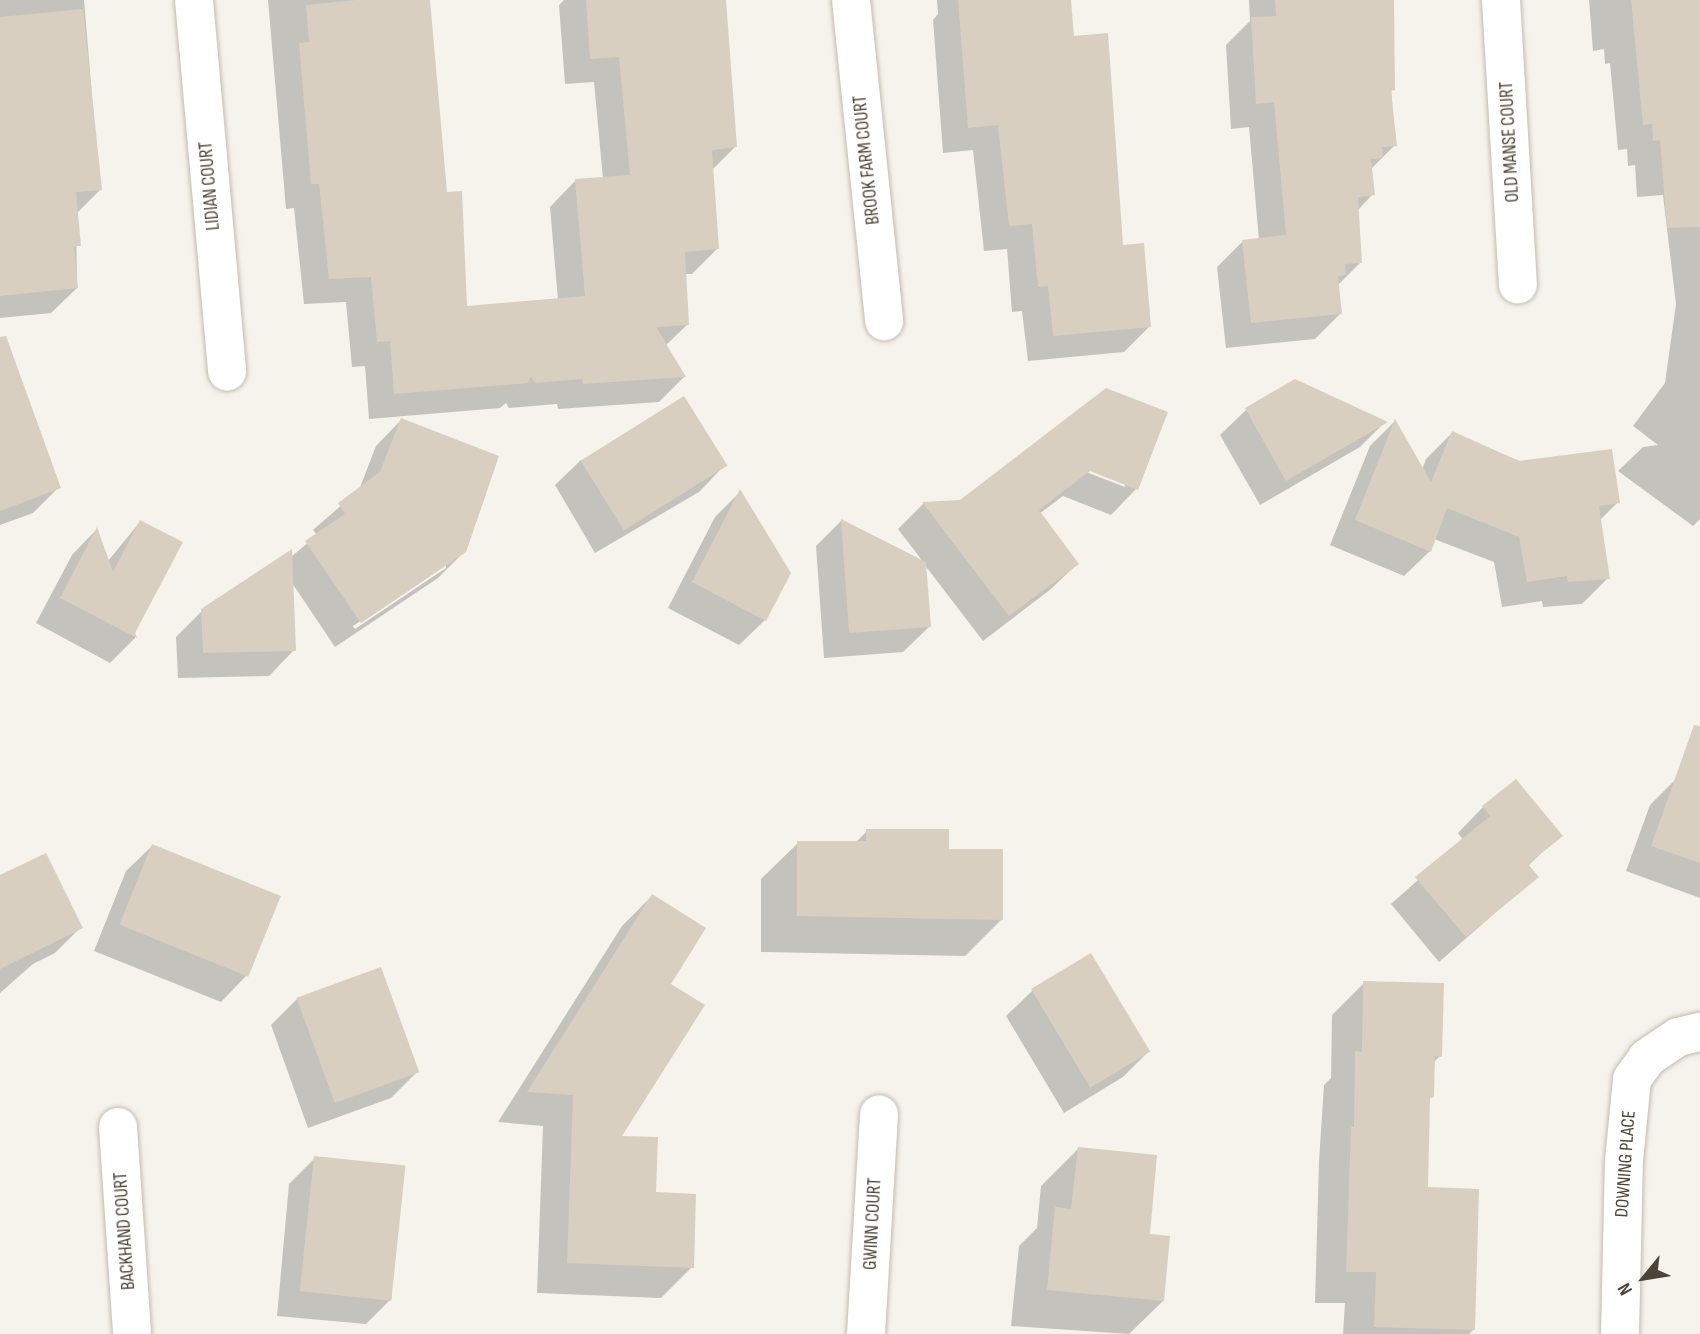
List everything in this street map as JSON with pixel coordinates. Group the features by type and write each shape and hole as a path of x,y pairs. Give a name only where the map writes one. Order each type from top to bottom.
{"street":[{"name":"LIDIAN COURT","path":"194,0 227,372"},
{"name":"BROOK FARM COURT","path":"851,0 884,321"},
{"name":"OLD MANSE COURT","path":"1501,0 1518,284"},
{"name":"DOWNING PLACE","path":"1619,1334 1623,1161 1632,1079 1647,1058 1678,1037 1700,1032"},
{"name":"GWINN COURT","path":"866,1334 879,1114"},
{"name":"BACKHAND COURT","path":"118,1128 132,1334"}],"building":[{"path":"356,0 430,0 447,192 462,191 467,306 585,296 575,179 630,175 619,57 590,59 586,0 726,0 737,147 712,150 719,249 685,252 689,325 656,327 686,377 583,384 582,379 535,383 531,376 528,383 394,394 390,341 377,342 371,277 329,279 319,184 311,184 299,43 309,42 306,5"},
{"path":"958,0 1071,0 1074,36 1108,33 1123,245 1144,243 1151,327 1053,336 1048,286 1038,287 1032,224 1009,226 998,125 968,128"},
{"path":"1275,0 1394,0 1395,90 1391,91 1397,146 1382,147 1383,158 1371,159 1375,195 1358,197 1362,263 1345,264 1346,275 1338,276 1342,314 1251,323 1242,240 1286,235 1274,102 1256,104 1251,17 1276,16"},
{"path":"1631,0 1700,0 1700,227 1667,228 1660,140 1653,141 1652,124 1643,125"},
{"path":"83,9 102,190 76,192 81,246 74,246 78,288 0,296 0,17"},
{"path":"6,336 61,488 0,511 0,337"},
{"path":"1295,379 1388,422 1286,481 1245,408"},
{"path":"1106,388 1168,412 1138,490 1090,471 1039,510 1079,564 1009,616 922,502 960,500"},
{"path":"684,396 727,466 624,530 581,461"},
{"path":"401,418 499,456 466,552 361,623 305,541 345,514 338,503 380,472"},
{"path":"1395,419 1431,482 1452,431 1519,461 1612,449 1620,503 1599,506 1610,579 1568,582 1567,576 1527,582 1519,537 1447,508 1431,552 1355,520"},
{"path":"740,489 791,573 766,621 692,582"},
{"path":"841,519 926,562 931,627 849,633"},
{"path":"140,520 183,542 135,633 137,638 60,598 97,527 113,572"},
{"path":"292,549 296,651 203,653 201,609"},
{"path":"1694,725 1700,726 1700,863 1651,846"},
{"path":"1516,779 1563,836 1528,864 1539,877 1466,937 1415,877 1490,816 1482,806"},
{"path":"866,829 949,829 949,849 1003,849 1003,920 797,916 797,841 866,841"},
{"path":"152,844 281,896 248,977 119,925"},
{"path":"46,853 83,928 0,969 0,875"},
{"path":"652,894 706,928 671,984 705,1005 622,1136 658,1137 656,1192 696,1194 694,1268 567,1263 573,1095 527,1092"},
{"path":"1091,953 1150,1052 1090,1088 1031,989"},
{"path":"381,967 419,1072 335,1103 296,998"},
{"path":"1363,981 1444,983 1442,1057 1435,1056 1434,1097 1430,1098 1428,1187 1479,1189 1475,1330 1374,1327 1376,1272 1346,1272 1355,1051 1362,1052"},
{"path":"1078,1147 1157,1155 1150,1234 1170,1236 1164,1301 1047,1290 1055,1207 1071,1209"},
{"path":"314,1156 405,1166 391,1301 300,1291"}]}
